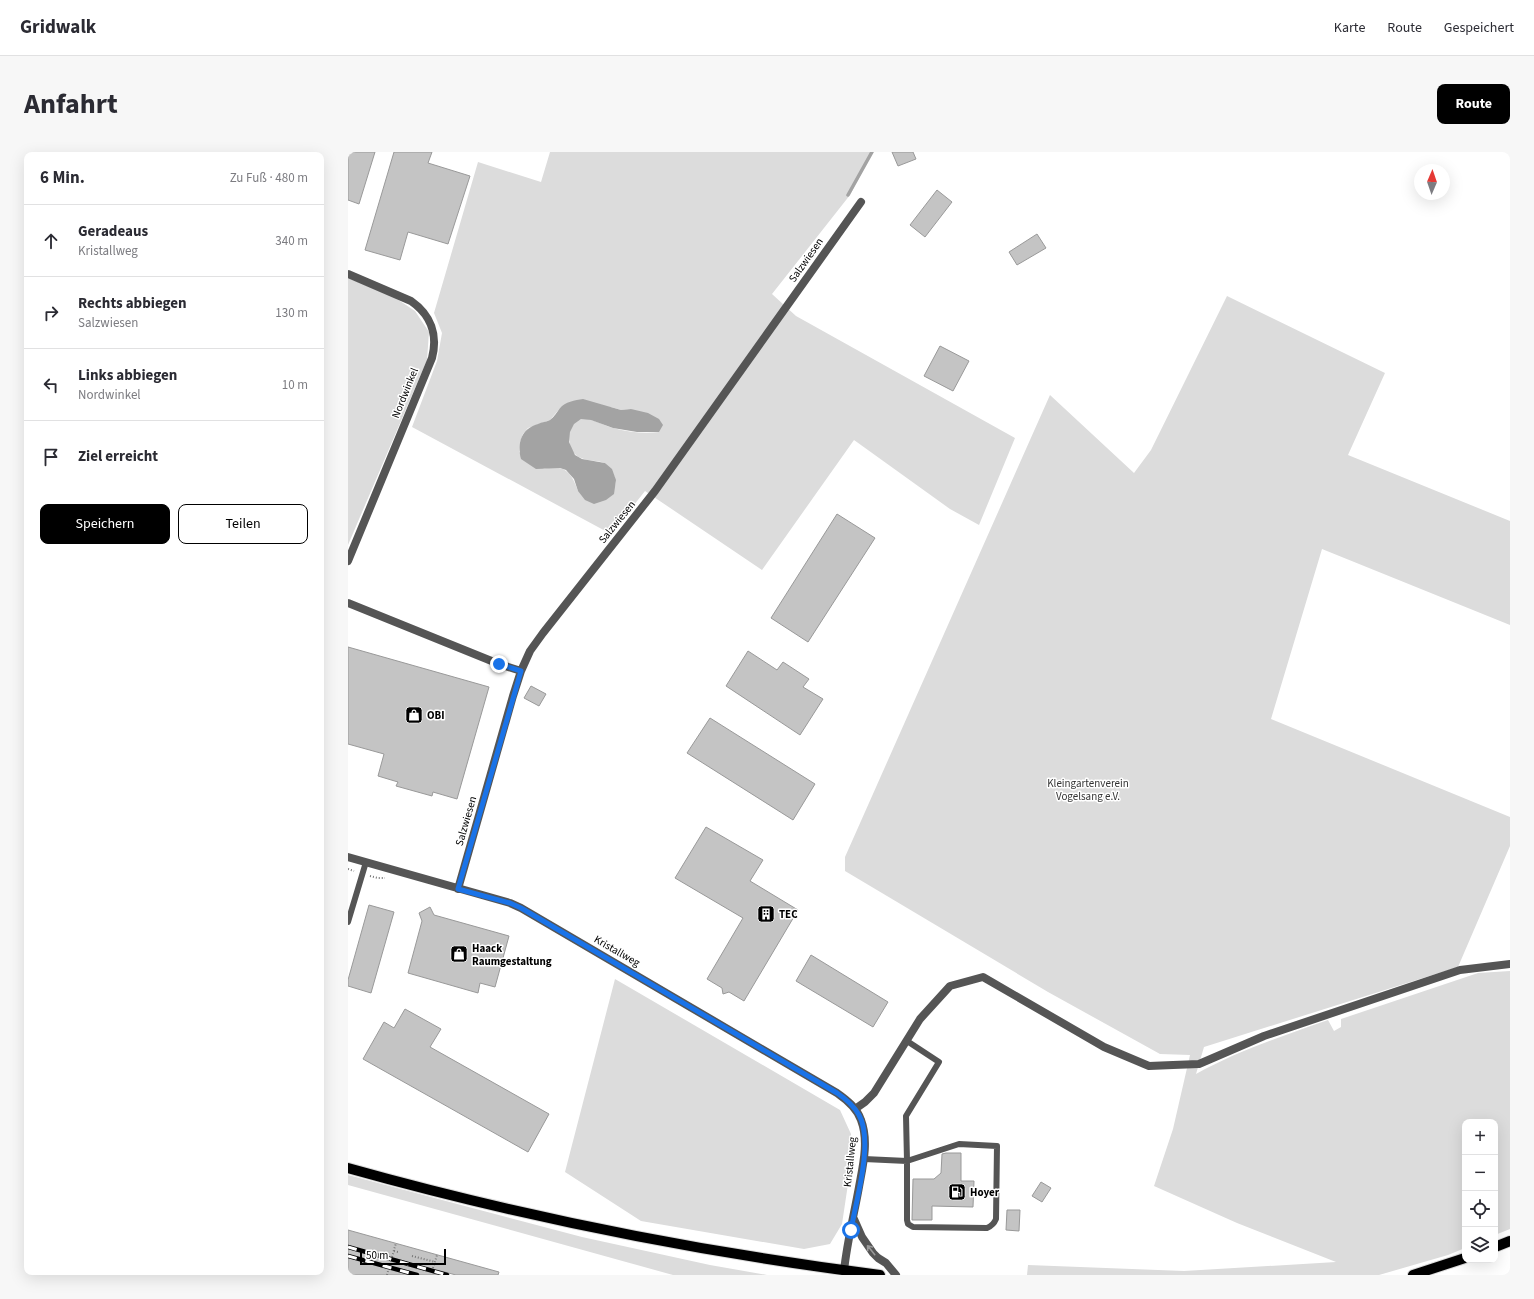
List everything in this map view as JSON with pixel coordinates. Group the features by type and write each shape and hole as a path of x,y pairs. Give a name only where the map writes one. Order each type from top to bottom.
{"main road":[{"path":"348,1168 466,1199 610,1232 756,1258 880,1275"},
{"path":"1498,1246 1510,1241"},
{"path":"1413,1275 1462,1259"}],"street":[{"name":"Salzwiesen","path":"458,889 521,671 530,651 655,491 861,202"},
{"name":"Nordwinkel","path":"348,274 411,301 420,307 428,317 433,329 435,340 432,358 348,561"},
{"path":"348,603 499,664 521,671"},
{"name":"Kristallweg","path":"348,857 510,903 526,910 837,1093 847,1101 855,1109 861,1120 865,1145 854,1219 844,1270"},
{"path":"855,1109 865,1102 874,1092 920,1019 950,986 983,977 1104,1047 1149,1066 1199,1064 1264,1036 1460,970 1510,964"},
{"path":"854,1219 864,1240 873,1253 886,1263 896,1275"}],"lane":[{"path":"348,922 366,862"},
{"path":"864,1159 907,1161 959,1144 996,1146 996,1219 991,1226 987,1228 914,1227 910,1226 907,1220 907,1161 906,1116 939,1062 907,1041"}],"path":[{"path":"348,869 378,878 392,878"},
{"path":"392,1257 396,1243"},
{"path":"394,1251 398,1252"},
{"path":"433,1268 437,1255"},
{"path":"412,1256 435,1262"},
{"path":"387,1275 388,1271"}],"green space":[{"path":"550,152 873,152 850,195 772,294 796,316 1015,438 979,525 950,509 854,440 762,570 645,491 611,534 412,427 437,361 442,333 434,313 478,162 541,182","holes":["561,407 611,407 621,410 631,409 659,432 642,433 624,431 609,427 593,420 585,419 576,421 572,425 569,436 570,447 579,457 605,463 615,476 615,486 578,491 573,479 566,471 557,468 544,469 519,452 520,442 523,434 528,428 550,420"]},
{"path":"348,278 394,297 415,311 429,332 427,360 348,545"},
{"name":"Kleingartenverein Vogelsang e.V.","path":"1227,296 1385,373 1348,455 1510,521 1510,625 1322,549 1271,719 1510,817 1510,846 1458,967 1204,1047 1196,1074 1244,1051 1328,1020 1334,1031 1341,1027 1341,1019 1478,973 1510,971 1510,1229 1498,1234 1498,1119 1462,1119 1462,1249 1448,1255 1379,1275 1027,1275 1028,1265 1184,1271 1336,1262 1237,1223 1154,1186 1173,1129 1190,1055 1160,1054 1048,992 845,871 845,857 1050,395 1134,473 1151,450"},
{"path":"615,979 840,1110 851,1134 851,1164 842,1224 830,1244 804,1249 641,1221 565,1172"},
{"path":"348,1175 582,1237 710,1265 767,1275 673,1275 348,1185"}],"shaded area":[{"path":"583,399 621,410 631,409 648,413 659,419 663,425 659,432 637,432 613,428 591,420 581,419 574,424 570,432 569,442 575,455 582,459 605,463 612,469 616,480 614,494 606,500 594,504 585,500 578,491 574,479 566,470 560,468 536,469 521,459 520,453 520,442 524,433 528,429 532,426 550,420 565,404"}],"building":[{"path":"350,152 375,152 359,204 348,200 348,158"},
{"path":"394,152 432,152 428,163 470,176 448,244 408,232 400,260 365,250"},
{"path":"892,152 913,152 916,159 898,166"},
{"path":"937,190 952,202 925,237 910,225"},
{"path":"1037,234 1046,248 1017,265 1009,252"},
{"path":"940,346 969,361 953,391 924,376"},
{"path":"837,514 875,538 808,642 771,618"},
{"name":"OBI","path":"348,647 489,687 457,799 433,792 432,796 396,786 398,782 378,776 384,754 348,744"},
{"path":"748,651 777,670 783,662 809,679 803,687 823,699 800,735 726,686"},
{"path":"531,686 546,694 539,706 524,698"},
{"path":"710,718 815,784 793,820 687,753"},
{"name":"TEC","path":"706,827 763,860 750,881 798,910 744,1001 729,992 723,994 722,988 707,979 743,918 675,878"},
{"path":"369,905 394,912 371,993 348,986 348,980"},
{"name":"Haack Raumgestaltung","path":"430,907 434,915 509,936 495,987 480,983 478,993 408,973 422,921 419,913"},
{"path":"811,955 888,1002 873,1027 796,981"},
{"path":"405,1009 441,1029 430,1047 549,1114 528,1152 363,1059 384,1022 394,1028"},
{"path":"961,1153 961,1181 974,1181 973,1207 932,1206 932,1220 912,1220 913,1179 934,1179 941,1173 942,1154"},
{"path":"1041,1182 1051,1188 1042,1202 1032,1196"},
{"path":"1007,1210 1020,1210 1019,1231 1006,1230"},
{"path":"348,1230 499,1272 498,1275 456,1275 437,1270 436,1275 348,1275"}],"waterway":[{"path":"848,195 872,152"}],"railway":[{"path":"348,1247 447,1275"},
{"path":"348,1256 417,1275"}],"place":[{"name":"OBI","path":"414,715"},
{"name":"TEC","path":"766,914"},
{"name":"Haack Raumgestaltung","path":"459,954"},
{"name":"Hoyer","path":"957,1192"}],"route":[{"path":"499,664 521,671 458,889 510,903 521,908 837,1093 847,1101 859,1114 863,1127 865,1145 862,1173 851,1230"}]}
